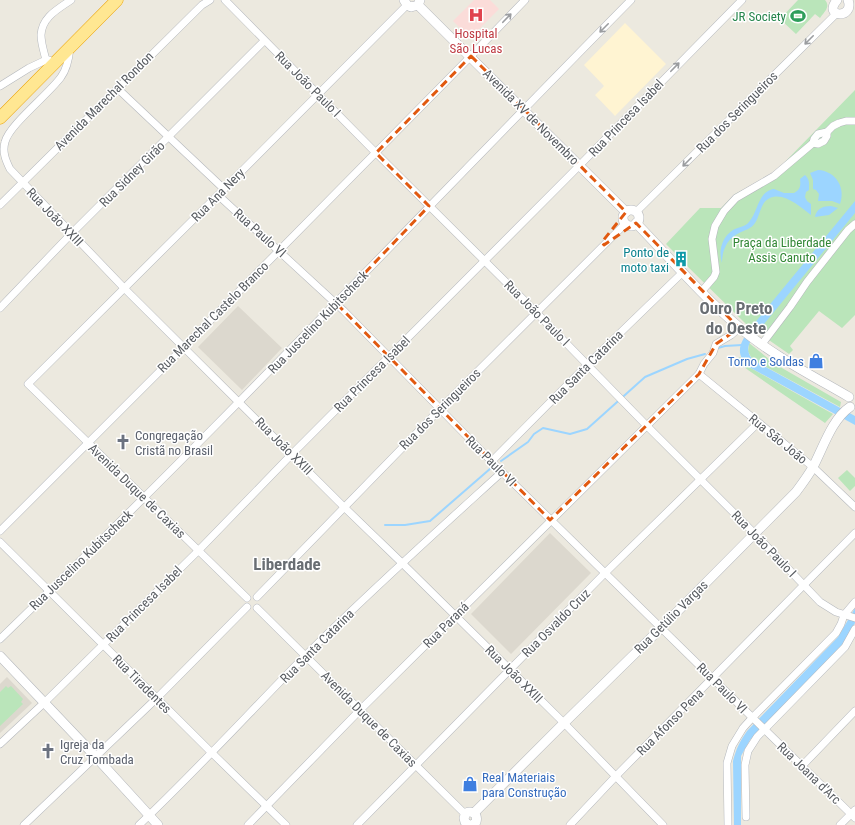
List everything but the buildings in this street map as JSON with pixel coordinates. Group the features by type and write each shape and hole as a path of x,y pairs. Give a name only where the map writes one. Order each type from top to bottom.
{"highway":[{"path":"0,118 117,0"}],"street":[{"path":"46,60 41,36 44,22 54,12 71,0"},
{"name":"Avenida Marechal Rondon","path":"0,205 202,5 210,0"},
{"name":"Rua João Paulo I","path":"225,0 264,41 537,312 617,396 804,585 825,605 850,617"},
{"name":"Rua Marechal Castelo Branco","path":"0,531 376,153 525,0"},
{"name":"Rua Juscelino Kubitscheck","path":"0,639 240,402 523,109 631,0"},
{"name":"Rua Princesa Isabel","path":"0,744 45,702 198,551 292,454 485,261 742,0"},
{"path":"836,0 834,6 837,13 849,15 850,8 848,0"},
{"path":"405,3 414,7 419,2"},
{"name":"Avenida XV de Novembro","path":"419,2 626,212"},
{"name":"Rua Ana Nery","path":"28,384 319,95 405,3"},
{"name":"Rua dos Seringueiros","path":"636,212 837,13"},
{"name":"Rua Sidney Girão","path":"0,308 71,234 264,41"},
{"name":"Rua João XXIII","path":"70,47 69,59 62,76 13,128 5,140 4,150 7,164 13,173 124,288 344,507 456,615 663,825"},
{"path":"0,86 29,68 46,60 58,60"},
{"path":"117,88 224,189"},
{"path":"702,291 714,277 716,272 712,239 715,226 724,211 736,198 774,176 813,143 818,134 827,132 839,123 855,121"},
{"name":"Rua Paulo VI","path":"218,195 336,303 491,462 763,729"},
{"path":"630,210 636,212 639,216 636,224 630,225 626,223 623,216 626,212 630,210"},
{"name":"Rua dos Seringueiros","path":"257,597 440,409 626,223"},
{"path":"636,224 702,291 747,333 762,344 852,396 847,402 850,408"},
{"path":"762,344 807,282 848,230 855,224"},
{"name":"Rua Santa Catarina","path":"491,462 587,365 683,272"},
{"name":"Rua Paraná","path":"248,825 360,710 550,520 699,374 716,344 731,335 747,333"},
{"name":"Rua São João","path":"699,374 813,467 855,508"},
{"name":"Avenida Duque de Caxias","path":"28,384 247,598"},
{"name":"Rua Getúlio Vargas","path":"471,822 564,723 796,492 806,480 826,439 839,418 850,408"},
{"name":"Rua Osvaldo Cruz","path":"357,825 605,573 758,422"},
{"name":"Rua Santa Catarina","path":"139,825 212,753 305,656 402,563 502,472"},
{"name":"Rua Afonso Pena","path":"570,825 616,776 855,533"},
{"name":"Rua Tiradentes","path":"0,542 286,825"},
{"path":"252,595 257,597 259,603 257,608 252,609 248,607 246,602 247,598 252,595"},
{"path":"728,825 726,785 728,757 736,739 836,633 841,624 850,617 855,602"},
{"path":"24,825 157,698 248,607"},
{"name":"Avenida Duque de Caxias","path":"257,608 416,765 471,822"},
{"path":"746,818 745,772 746,757 750,746 763,729 845,647 855,629"},
{"path":"0,656 96,756 158,825"},
{"path":"802,766 855,711"},
{"name":"Rua Joana d'Arc","path":"763,729 854,814"},
{"path":"840,825 854,814"}],"highlighted area":[{"path":"471,56 626,212 602,242 604,245 636,223 739,328 716,344 699,374 550,520 336,303 429,206 376,153"}],"shaded area":[{"name":"Hospital São Lucas","path":"474,0 490,0 499,9 470,38 453,21"},
{"path":"625,23 666,64 615,116 595,95 604,86 584,65"},
{"path":"238,306 282,348 242,390 198,347"},
{"path":"550,533 591,573 511,654 471,614"},
{"path":"7,677 32,703 0,733 0,684"}],"green space":[{"name":"JR Society","path":"798,0 825,0 827,7 820,18 815,14 796,34 780,19"},
{"name":"Praça da Liberdade Assis Canuto","path":"855,90 855,315 842,328 819,311 790,346 793,350 789,354 746,324 684,263 687,260 680,254 678,256 666,244 700,208 721,208 735,194 764,179 778,169"},
{"path":"749,343 775,364 841,402 840,407 753,360 748,352"},
{"path":"741,357 749,367 833,414 825,423 748,370 738,362 738,358"},
{"path":"847,470 855,478 855,486 850,491 838,478"},
{"path":"6,686 8,688 11,686 23,699 21,702 23,704 0,726 0,692"}],"water":[{"path":"818,170 830,173 838,181 842,192 840,204 832,201 818,201 819,194 813,189 813,180 810,173"},
{"path":"805,175 808,180 809,190 806,192 805,197 811,204 811,215 789,200 778,197 769,199 763,204 753,225 735,235 728,242 724,249 722,263 720,254 726,236 733,230 746,225 749,222 761,198 769,191 774,189 784,193 794,193 798,191 800,188 800,179"},
{"path":"855,201 855,213 754,336 749,344 748,352 753,360 855,416 855,425 749,367 741,356 740,346 753,325"},
{"path":"831,206 838,208 829,215 815,217 820,208"},
{"path":"855,608 855,623 844,643 750,740 741,756 741,825 734,825 733,761 740,742 747,731 838,637"}],"waterway":[{"path":"718,348 742,345"},
{"path":"501,461 528,442 534,434 543,428 570,434 587,429 645,377 687,359 705,354"},
{"path":"385,525 405,525 430,521 491,468"}],"place":[{"name":"Hospital São Lucas","path":"476,15"},
{"name":"JR Society","path":"798,16"},
{"name":"Ponto de moto taxi","path":"681,259"},
{"name":"Torno e Soldas","path":"816,361"},
{"name":"Congregação Cristã no Brasil","path":"123,442"},
{"name":"Igreja da Cruz Tombada","path":"48,751"},
{"name":"Real Materiais para Construção","path":"470,784"}],"district":[{"name":"Ouro Preto do Oeste","path":"736,318"},
{"name":"Liberdade","path":"287,564"}]}
